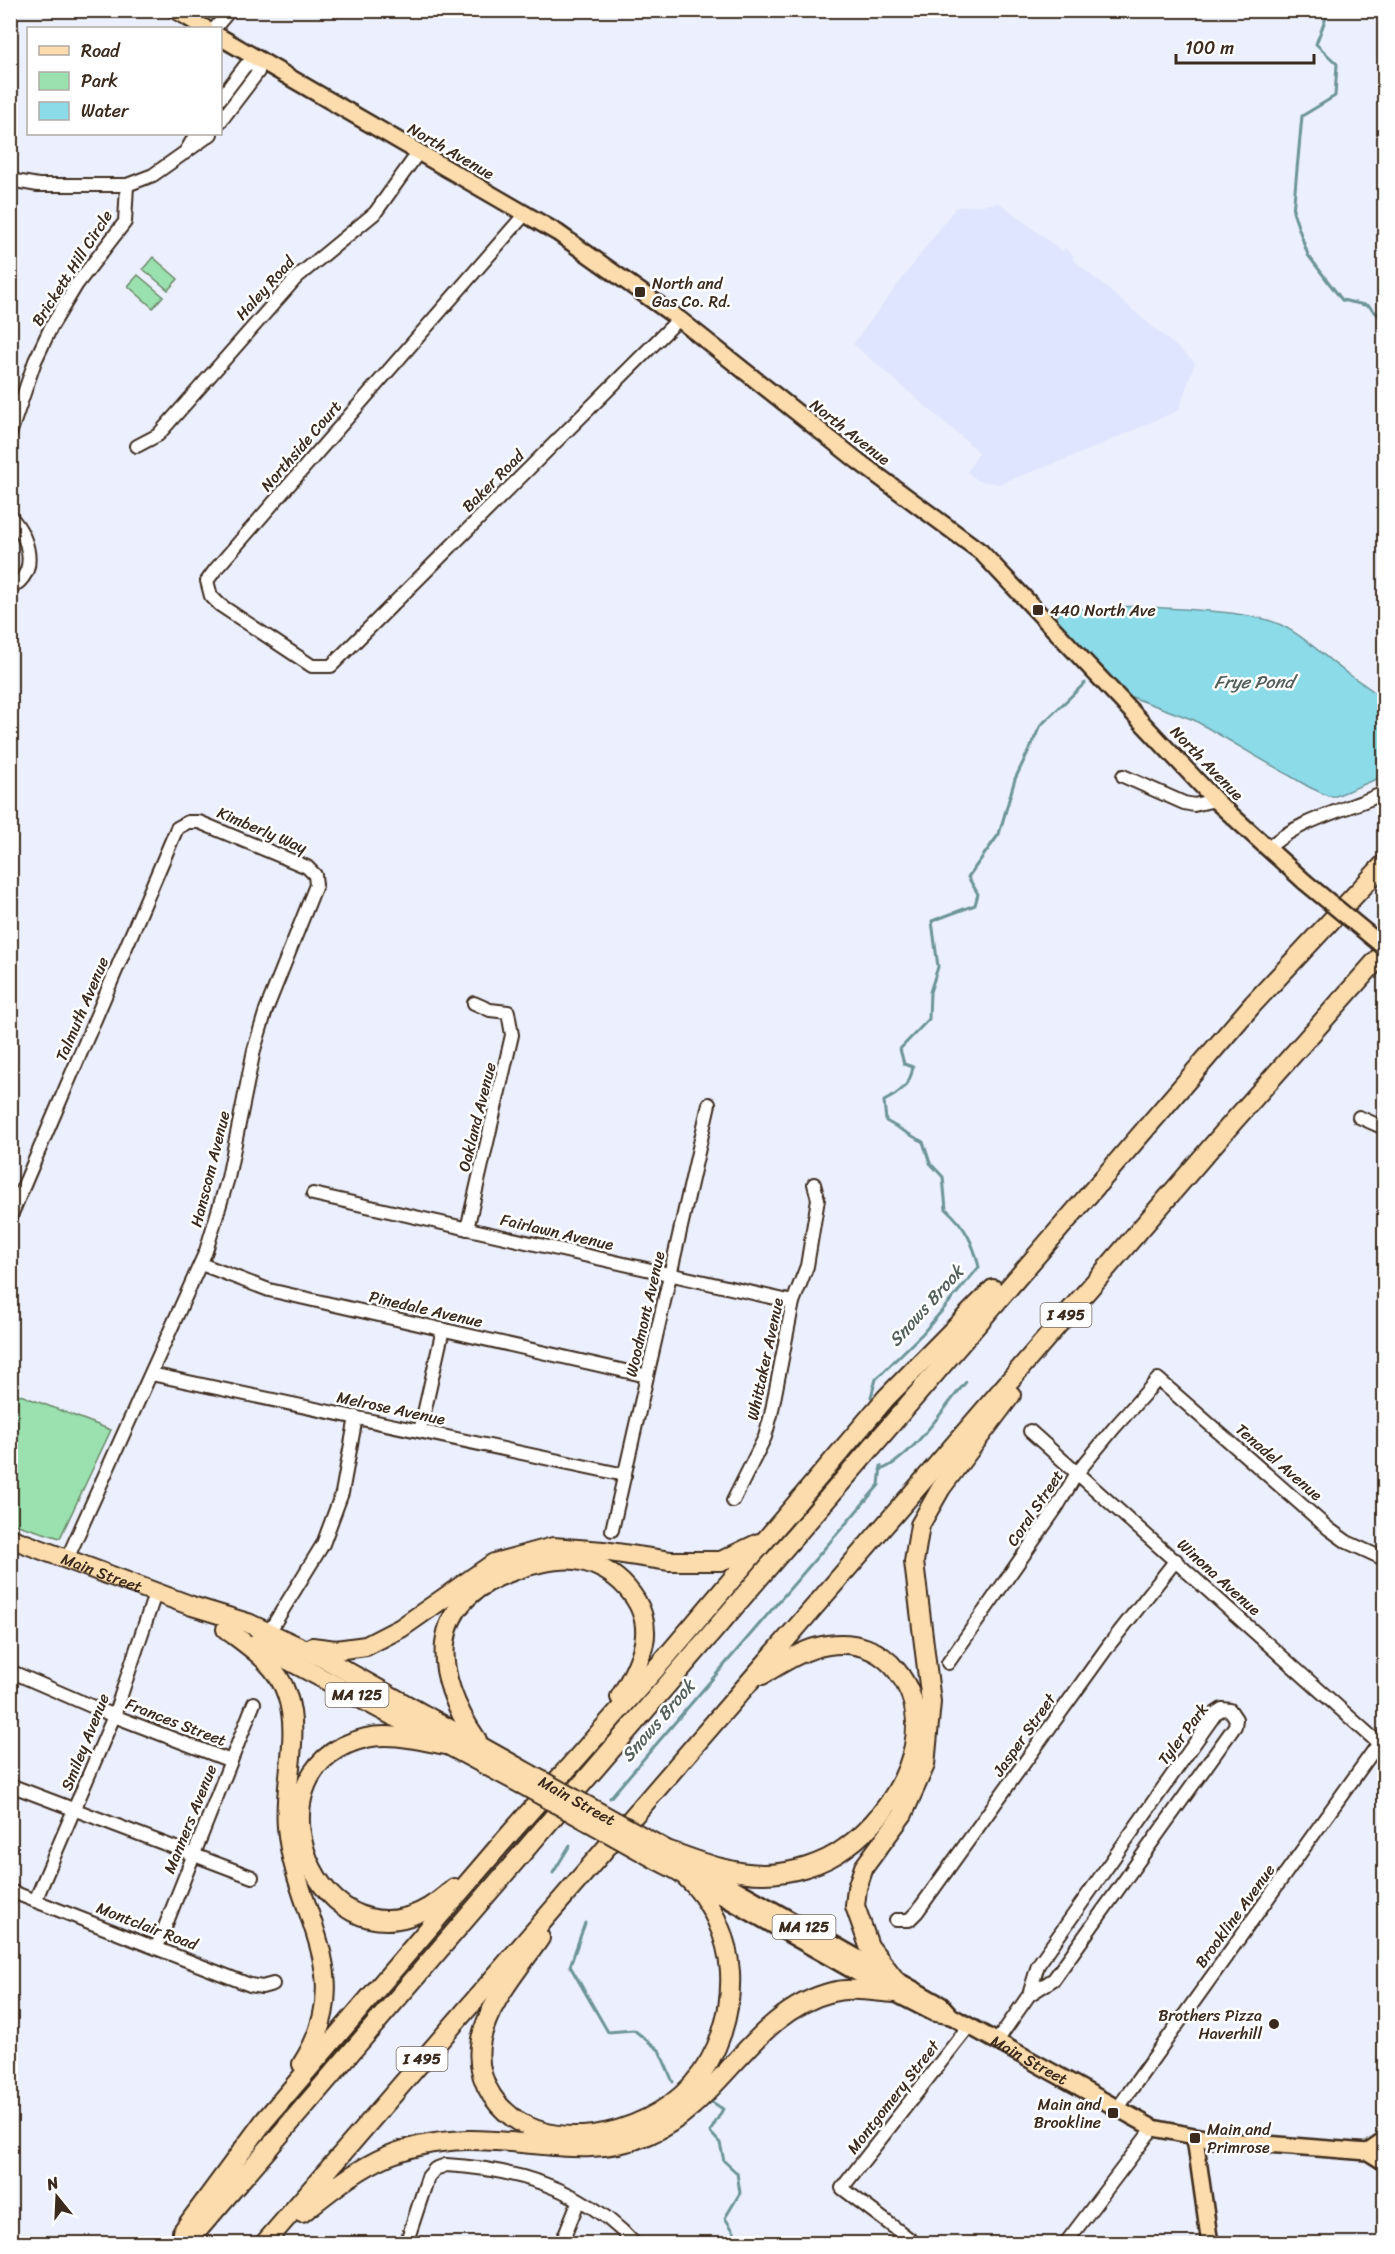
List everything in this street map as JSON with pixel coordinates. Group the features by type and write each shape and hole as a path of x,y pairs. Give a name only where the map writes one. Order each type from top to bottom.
{"highway":[{"path":"186,2244 1253,1004 1384,864"},
{"name":"I 495","path":"264,2243 1384,949"},
{"path":"264,2121 886,1398 1081,1204"},
{"path":"264,2243 336,2185 363,2166 389,2154 422,2145 469,2140 597,2148 625,2143 650,2134 685,2112 758,2038 811,1998 834,1991 895,1986 869,1946 855,1906 857,1888 864,1867 903,1814 925,1766 931,1702 914,1562 920,1525 941,1488 1090,1287"},
{"name":"Main Street","path":"10,1538 192,1606 226,1614 295,1644 480,1744 526,1779"},
{"path":"295,1644 336,1650 366,1646 401,1628 494,1563 553,1548 603,1551 670,1562 721,1561 766,1540"},
{"path":"480,1744 463,1719 449,1683 443,1659 449,1624 459,1607 479,1588 500,1575 529,1565 576,1560 598,1566 618,1577 632,1594 644,1622 644,1642 631,1678 596,1735"},
{"name":"Main Street","path":"192,1606 226,1629 294,1662 447,1745 526,1779 662,1855 684,1875"},
{"path":"174,2244 264,2121 315,2043 326,2007 327,1989 322,1952 294,1861 287,1827 292,1729 287,1694 268,1660 226,1629"},
{"path":"662,1855 726,1870 765,1874 808,1867 851,1843 885,1812 902,1782 913,1753 916,1722 912,1699 903,1679 890,1661 870,1648 848,1643 826,1645 799,1654 750,1682"},
{"path":"447,1745 384,1736 366,1738 340,1748 317,1767 304,1790 300,1812 308,1864 321,1886 338,1904 354,1914 377,1919 398,1918 421,1912 448,1894 501,1844"},
{"path":"582,1877 495,2004 483,2030 479,2053 485,2084 496,2102 510,2116 538,2130 586,2136 629,2126 668,2106 700,2074 722,2031 730,1999 727,1951 717,1922 707,1904 684,1875"}],"main road":[{"path":"175,10 204,27"},
{"name":"North Avenue","path":"222,39 525,214 612,269 679,319 858,461 981,552 1215,800 1305,882 1384,949"},
{"name":"Main Street","path":"662,1855 895,1986"},
{"name":"Main Street","path":"684,1875 895,1986 941,2005 951,2016 1153,2128 1194,2138 1368,2152 1384,2162"},
{"path":"1194,2138 1210,2244"},
{"path":"1368,2152 1384,2141"}],"street":[{"path":"216,27 231,10"},
{"path":"222,96 245,66 257,59 258,72 222,119"},
{"name":"Brickett Hill Circle","path":"184,154 195,135"},
{"name":"Brickett Hill Circle","path":"10,180 38,185 127,185 153,175 210,135"},
{"name":"Haley Road","path":"137,446 158,435 306,267 375,213 418,153"},
{"name":"Brickett Hill Circle","path":"10,434 35,361 51,327 77,284 125,222 128,209 127,185"},
{"name":"Northside Court","path":"331,666 312,666 220,605 211,596 207,581 525,214"},
{"name":"Baker Road","path":"331,666 679,319"},
{"path":"10,516 18,524 30,553 24,577 10,588"},
{"path":"1123,776 1184,803 1194,805 1215,800"},
{"path":"1268,849 1279,838 1299,828 1384,793"},
{"name":"Kimberly Way","path":"191,821 296,860 307,867 316,878"},
{"name":"Talmuth Avenue","path":"10,1218 174,834 180,826 191,821"},
{"name":"Hanscom Avenue","path":"67,1559 201,1264 226,1186 254,1050 266,1010 315,890 316,878"},
{"name":"Oakland Avenue","path":"467,1229 512,1042 508,1012 490,1010 474,1003"},
{"name":"Woodmont Avenue","path":"612,1530 709,1104"},
{"path":"1359,1117 1384,1128"},
{"name":"Whittaker Avenue","path":"733,1501 765,1437 793,1302 807,1266 818,1199 814,1184"},
{"name":"Fairlawn Avenue","path":"314,1194 793,1302"},
{"name":"Pinedale Avenue","path":"201,1264 269,1290 647,1376"},
{"path":"420,1431 443,1329"},
{"name":"Melrose Avenue","path":"151,1374 625,1475"},
{"name":"Coral Street","path":"948,1663 1057,1507 1077,1473 1158,1379"},
{"name":"Tenadel Avenue","path":"1158,1379 1329,1529 1347,1542 1384,1559"},
{"path":"269,1632 323,1544 342,1493 356,1417"},
{"name":"Winona Avenue","path":"1030,1431 1382,1746"},
{"name":"Jasper Street","path":"896,1920 909,1920 917,1912 1109,1645 1176,1560"},
{"name":"Smiley Avenue","path":"35,1901 114,1716 156,1591"},
{"name":"Frances Street","path":"10,1671 114,1716 231,1761"},
{"name":"Manners Avenue","path":"157,1947 254,1703"},
{"name":"Tyler Park","path":"997,2041 1029,1995 1038,1965 1216,1713 1222,1709 1230,1710 1236,1719 1235,1726 1054,1979 1029,1995"},
{"name":"Brookline Avenue","path":"1117,2109 1382,1746"},
{"path":"10,1785 252,1877"},
{"name":"Montclair Road","path":"10,1891 250,1985 262,1987 273,1984"},
{"name":"Montgomery Street","path":"916,2244 842,2188 969,2026"},
{"path":"1065,2244 1153,2128"},
{"path":"406,2244 428,2177 438,2167 454,2166 537,2180 558,2187 617,2226 635,2244"},
{"path":"561,2244 579,2200"}],"shaded area":[{"path":"1000,203 1062,251 1065,248 1074,256 1072,259 1195,362 1179,410 1087,451 1000,484 978,481 967,472 979,452 853,344 956,207"}],"green space":[{"path":"153,257 178,279 168,290 143,269"},
{"path":"138,275 163,296 153,308 128,286"},
{"path":"10,1391 111,1430 60,1538 11,1523"}],"water":[{"name":"Frye Pond","path":"1137,606 1248,616 1275,623 1296,634 1384,700 1384,776 1336,796 1328,796 1309,787 1194,720 1129,696 1056,620 1059,611"}],"waterway":[{"name":"Snows Brook","path":"1329,10 1316,44 1337,64 1335,96 1302,116 1293,212 1308,255 1342,300 1369,306 1384,321"},
{"name":"Snows Brook","path":"871,1397 876,1379 923,1333 979,1267 967,1235 946,1209 943,1177 930,1163 923,1142 886,1121 884,1101 903,1088 913,1067 904,1064 900,1049 929,1019 930,992 938,967 932,921 975,905 978,894 968,877 999,834 1015,779 1041,725 1085,683"},
{"path":"880,1470 891,1465 915,1445 966,1382"},
{"name":"Snows Brook","path":"610,1798 879,1485 881,1466"},
{"name":"Snows Brook","path":"553,1873 570,1845"},
{"name":"Snows Brook","path":"585,1923 570,1966 608,2032 634,2030 659,2050 673,2082"},
{"name":"Snows Brook","path":"712,2102 723,2109 710,2132 720,2143 724,2161 737,2173 740,2193 725,2218 736,2235 754,2244"}],"place":[{"name":"North and Gas Co. Rd.","path":"640,292"},
{"name":"440 North Ave","path":"1038,610"},
{"name":"Brothers Pizza Haverhill","path":"1274,2024"},
{"name":"Main and Brookline","path":"1113,2113"},
{"name":"Main and Primrose","path":"1195,2138"}]}
